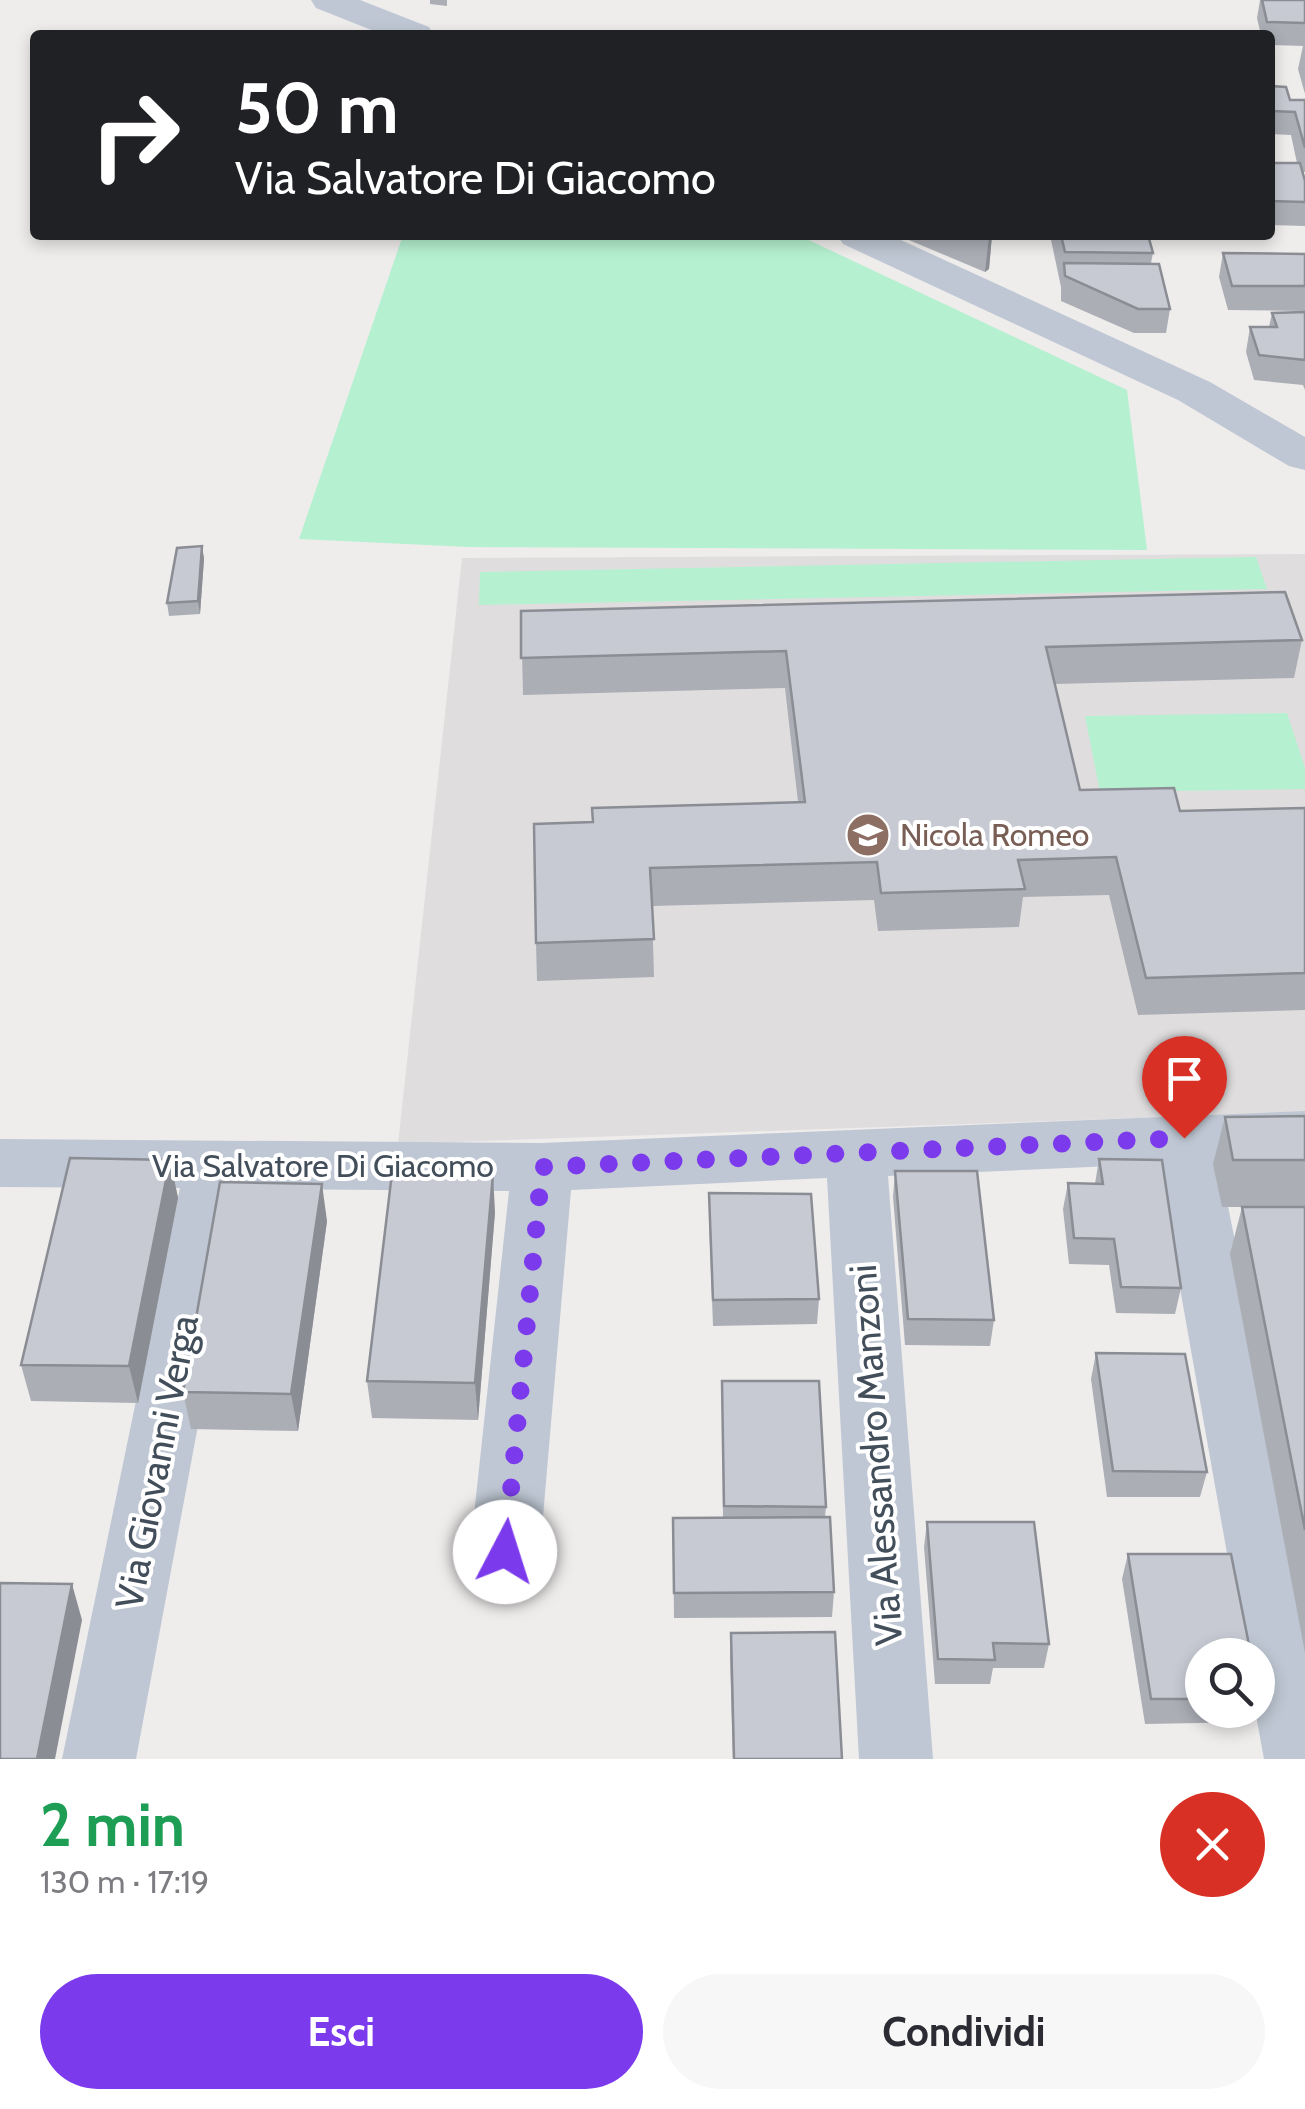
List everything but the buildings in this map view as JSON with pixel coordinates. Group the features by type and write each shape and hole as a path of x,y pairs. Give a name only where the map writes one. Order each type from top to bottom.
{"street":[{"path":"329,0 404,30"},
{"path":"867,240 1194,391 1305,456"},
{"name":"Via Salvatore Di Giacomo","path":"0,1163 542,1167 1305,1134"},
{"path":"1184,1138 1301,1759"},
{"name":"Via Alessandro Manzoni","path":"856,1151 896,1759"},
{"name":"Via Giovanni Verga","path":"99,1759 215,1166"},
{"path":"505,1552 542,1167"}],"shaded area":[{"name":"Nicola Romeo","path":"1305,554 1305,1112 398,1144 462,558"}],"green space":[{"path":"401,240 809,240 1127,390 1147,550 469,547 299,539"},
{"path":"1256,557 1267,589 479,605 480,572"},
{"path":"1287,713 1305,768 1305,789 1100,792 1085,716"}],"place":[{"name":"Nicola Romeo","path":"868,835"}],"route":[{"path":"505,1552 542,1167 1184,1138"}]}
